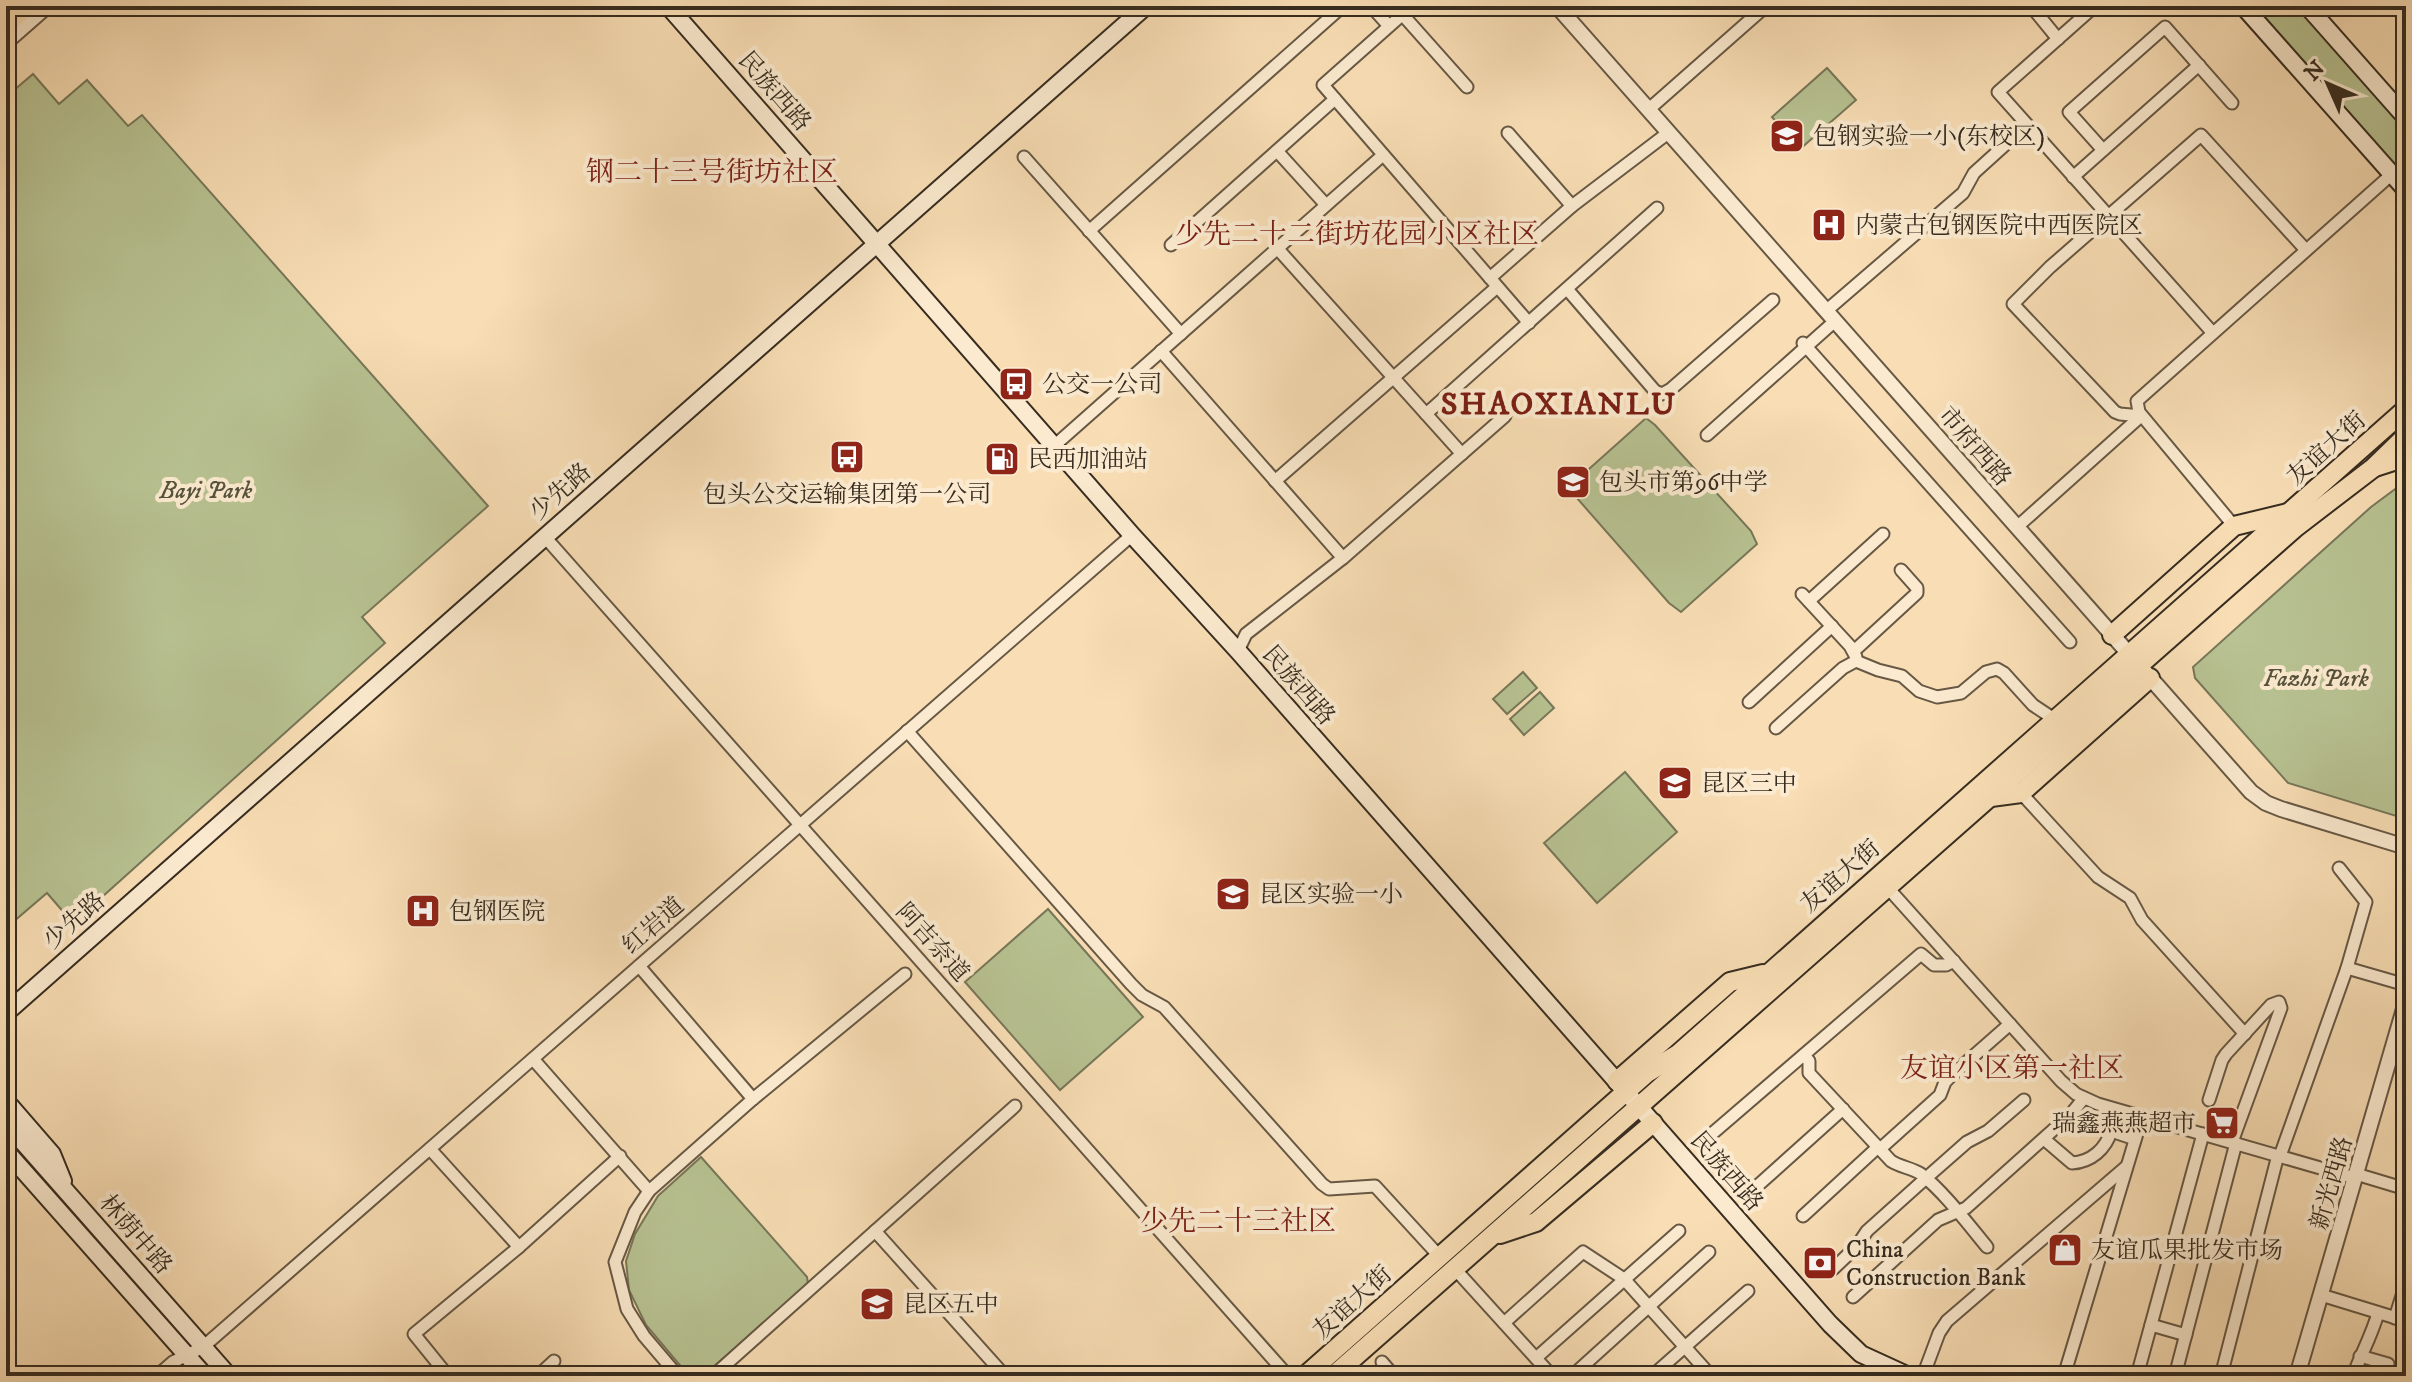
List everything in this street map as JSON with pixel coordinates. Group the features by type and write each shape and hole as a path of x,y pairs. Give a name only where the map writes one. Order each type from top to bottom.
{"main road":[{"path":"6,25 27,6"},
{"name":"民族西路","path":"668,6 1842,1338 1870,1359 1909,1376"},
{"name":"少先路","path":"6,1013 1146,6"},
{"path":"2243,6 2406,190"},
{"path":"2307,6 2406,118"},
{"name":"友谊大街","path":"1333,1376 1639,1107 1766,974 2054,719 2140,667 2290,512 2406,409"},
{"name":"友谊大街","path":"1305,1376 1581,1132 1621,1087 1682,1060 1888,888 2296,527 2373,468 2406,436"},
{"path":"2373,468 2406,457"},
{"path":"2112,635 2234,526 2290,512"},
{"path":"1991,797 2021,793 2140,667"},
{"path":"1621,1087 1730,982 1766,974"},
{"path":"6,1101 52,1154 68,1193"},
{"name":"林荫中路","path":"6,1123 229,1376"},
{"path":"1490,1238 1536,1222 1653,1123"},
{"path":"1581,1132 1594,1147"},
{"path":"6,1151 205,1376"}],"street":[{"path":"6,42 47,6"},
{"path":"1089,231 1343,6"},
{"path":"1371,6 1389,26"},
{"name":"市府西路","path":"1557,6 2241,781 2266,803 2406,847"},
{"path":"1648,110 1766,6"},
{"path":"2031,6 2058,39"},
{"path":"2095,6 1998,92 2212,332"},
{"path":"1467,87 1407,10 1323,85 1529,323"},
{"path":"2103,150 2069,112 2165,27 2232,103"},
{"path":"2073,177 2199,65"},
{"path":"1171,245 1335,99"},
{"path":"1707,435 1963,193 1974,173 2027,125"},
{"path":"1508,133 1572,206"},
{"path":"1275,481 1393,378 1572,206 1668,133"},
{"path":"2141,416 2115,412 2013,304 2050,267 2201,135 2305,249"},
{"path":"1277,151 1326,205"},
{"path":"1054,446 1383,155"},
{"path":"1024,157 1181,334"},
{"path":"2234,526 2141,416 2137,405 2139,396 2392,174"},
{"path":"1426,414 1657,208"},
{"path":"1277,248 1462,454"},
{"path":"1567,289 1655,391 1662,394 1773,300"},
{"path":"1805,345 2070,642"},
{"path":"1161,351 1343,558"},
{"path":"1238,651 1246,634 1343,558 1505,416"},
{"path":"2017,527 2141,416"},
{"path":"1883,534 1806,597 1855,656 1878,670 1902,676 1919,691 1937,697 1961,693 1986,672 1997,669 2033,705 2054,719"},
{"name":"红岩道","path":"157,1376 173,1362 203,1347 1132,535"},
{"name":"阿吉奈道","path":"545,537 1288,1376"},
{"path":"1776,728 1843,668 1917,593 1917,588 1901,570"},
{"path":"1749,702 1832,626"},
{"path":"907,731 1131,984 1142,995 1164,1007 1322,1184 1329,1189 1375,1186 1440,1257"},
{"path":"2021,793 2091,871 2130,898 2142,920 2245,1034"},
{"path":"2221,1376 2279,1156 2347,968 2366,902 2339,868"},
{"path":"1888,888 2061,1081 2084,1098 2279,1156 2406,1189"},
{"path":"1714,1132 1921,954 1934,965 1954,961"},
{"path":"639,966 753,1099"},
{"path":"2347,968 2406,985"},
{"path":"678,1376 644,1336 627,1309 615,1262 635,1212 649,1191 753,1099 905,974"},
{"path":"2175,1376 2234,1143 2281,1003 2271,1005 2222,1060 2209,1100"},
{"name":"新光西路","path":"2297,1376 2406,1003"},
{"path":"1803,1216 1940,1095 1945,1082 2010,1024"},
{"path":"1804,1055 1809,1061 1809,1073 1879,1148 1895,1164 1919,1173 1987,1247"},
{"path":"533,1059 649,1191"},
{"path":"1853,1297 1938,1220 1958,1213 2044,1139 2074,1112 2084,1098"},
{"path":"1833,1269 1857,1246 1867,1231 1925,1179 1967,1142 1988,1131 2024,1100"},
{"path":"713,1376 1015,1106"},
{"path":"1755,1188 1843,1109"},
{"path":"2064,1376 2142,1117"},
{"path":"2044,1139 2072,1163 2086,1161 2105,1146 2111,1131 2135,1139"},
{"path":"2137,1376 2203,1134"},
{"path":"430,1149 519,1247"},
{"path":"448,1376 414,1334 519,1247 620,1156"},
{"path":"1923,1376 1939,1333 1947,1321 2126,1167"},
{"path":"875,1231 1005,1376"},
{"path":"1536,1358 1679,1231"},
{"path":"1504,1323 1583,1252 1624,1279 1711,1376"},
{"path":"1572,1376 1709,1252"},
{"path":"1455,1269 1552,1376"},
{"path":"2321,1295 2400,1320 2406,1283"},
{"path":"1652,1376 1748,1291"},
{"path":"2353,1376 2378,1313"},
{"path":"2151,1325 2186,1335"},
{"path":"2360,1356 2388,1364 2384,1376"},
{"path":"538,1376 554,1361"},
{"path":"1382,1362 1394,1376"}],"green space":[{"path":"2255,6 2298,6 2406,128 2406,177"},
{"path":"1827,68 1856,100 1800,149 1772,117"},
{"name":"Bayi Park","path":"33,74 59,104 87,80 128,126 142,115 488,506 362,617 385,643 73,923 47,893 6,928 6,97"},
{"path":"1646,418 1751,531 1757,544 1681,612 1669,603 1576,497 1570,486"},
{"name":"Fazhi Park","path":"2406,481 2406,819 2288,783 2195,678 2193,667 2371,507"},
{"path":"1523,672 1537,688 1507,714 1493,699"},
{"path":"1540,692 1554,708 1524,735 1510,719"},
{"path":"1625,772 1677,832 1597,903 1544,843"},
{"path":"1048,909 1143,1017 1060,1090 965,982"},
{"path":"701,1157 807,1277 808,1284 703,1376 689,1376 646,1325 629,1290 626,1261 635,1234 658,1196"}],"place":[{"name":"包钢实验一小(东校区)","path":"1787,136"},
{"name":"内蒙古包钢医院中西医院区","path":"1829,225"},
{"name":"公交一公司","path":"1016,384"},
{"name":"包头公交运输集团第一公司","path":"847,457"},
{"name":"民西加油站","path":"1002,459"},
{"name":"包头市第96中学","path":"1573,482"},
{"name":"昆区三中","path":"1675,783"},
{"name":"昆区实验一小","path":"1233,894"},
{"name":"包钢医院","path":"423,911"},
{"name":"瑞鑫燕燕超市","path":"2222,1123"},
{"name":"友谊瓜果批发市场","path":"2065,1250"},
{"name":"China Construction Bank","path":"1820,1263"},
{"name":"昆区五中","path":"877,1304"}],"district":[{"name":"钢二十三号街坊社区","path":"712,171"},
{"name":"少先二十二街坊花园小区社区","path":"1357,233"},
{"name":"SHAOXIANLU","path":"1559,403"},
{"name":"友谊小区第一社区","path":"2012,1067"},
{"name":"少先二十三社区","path":"1238,1220"}]}
